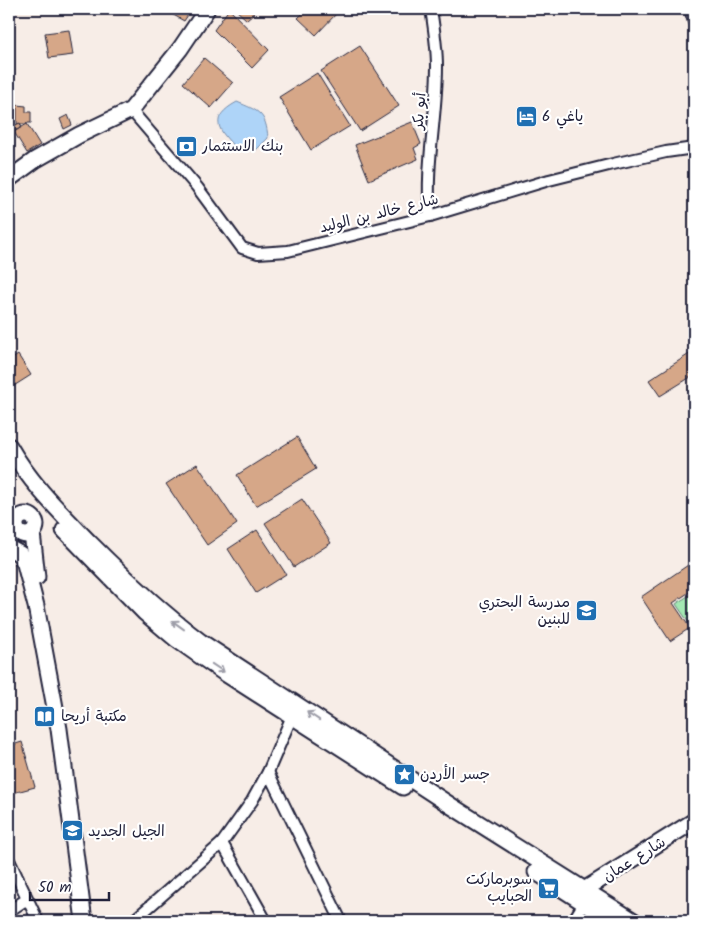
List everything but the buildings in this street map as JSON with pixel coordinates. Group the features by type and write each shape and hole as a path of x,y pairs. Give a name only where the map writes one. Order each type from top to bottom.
{"main road":[{"path":"9,179 35,160 79,135 131,110 180,49 207,9"},
{"path":"9,446 39,490 22,529 26,564 36,606 58,729 84,921"},
{"path":"9,464 22,529 37,583 36,606"},
{"path":"22,529 90,559 145,613 176,639 292,716 584,896 634,921"},
{"path":"22,529 134,586 170,619 201,642 453,807 584,896 612,921"},
{"name":"شارع عمان","path":"584,896 694,821"}],"street":[{"name":"أبو بكر","path":"430,216 428,197 429,161 437,66 431,9"},
{"path":"690,9 694,22"},
{"name":"شارع خالد بن الوليد","path":"131,110 197,187 242,248 258,253 288,251 430,216 586,171 666,152 694,148"},
{"path":"133,921 222,843 252,801 268,772 292,716"},
{"path":"268,772 341,921"},
{"path":"222,843 266,921"},
{"path":"9,860 38,921"},
{"path":"573,921 584,896"},
{"path":"9,911 27,899"}],"green space":[{"path":"694,592 694,630 676,604"}],"water":[{"path":"237,102 260,114 265,123 268,138 255,151 237,149 221,130 219,119 222,113"}],"place":[{"name":"ياغي 6","path":"526,116"},
{"name":"بنك الاستثمار","path":"186,146"},
{"name":"مدرسة البحتري للبنين","path":"586,611"},
{"name":"مكتبة أريحا","path":"45,716"},
{"name":"جسر الأردن","path":"404,774"},
{"name":"الجيل الجديد","path":"72,831"},
{"name":"سوبرماركت الحبايب","path":"548,888"}]}
